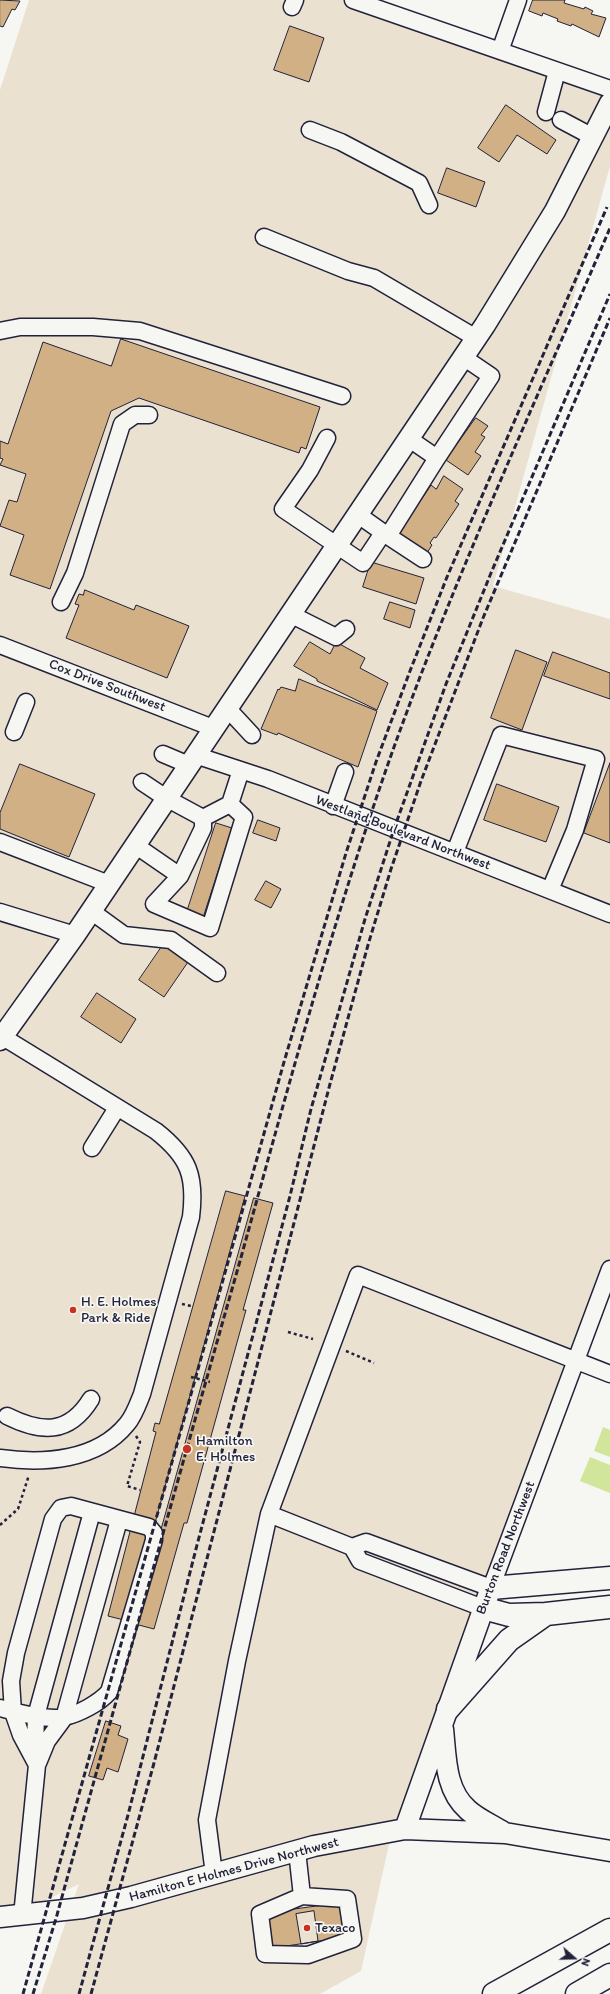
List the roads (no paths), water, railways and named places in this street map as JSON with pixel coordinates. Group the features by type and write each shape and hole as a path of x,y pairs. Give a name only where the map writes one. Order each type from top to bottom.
{"highway":[{"path":"491,1588 610,1578"},
{"path":"483,1608 509,1615 546,1614 610,1606"},
{"path":"445,1716 509,1640 546,1614"},
{"path":"494,1994 610,1930"},
{"path":"577,1994 610,1975"}],"main road":[{"path":"1,1038 75,935 463,358 555,211 610,103"},
{"name":"Burton Road Northwest","path":"406,1829 491,1588"},
{"path":"445,1716 448,1780 458,1799 469,1810 505,1833"},
{"name":"Hamilton E Holmes Drive Northwest","path":"0,1917 22,1916 83,1908 131,1898 297,1851 406,1829 505,1833 610,1851"}],"street":[{"path":"353,0 610,89"},
{"path":"500,51 518,0"},
{"path":"546,112 557,71"},
{"path":"561,120 593,137"},
{"path":"310,130 341,142 419,183 429,205"},
{"path":"264,237 348,271 374,278 476,338"},
{"path":"0,331 20,327 93,327 140,331 342,396"},
{"path":"327,438 310,470 283,509 363,563 386,534 491,376 463,358"},
{"path":"61,602 75,573 122,424 135,415 149,415"},
{"path":"408,438 437,458"},
{"path":"357,514 423,559"},
{"path":"290,614 336,637 346,629"},
{"name":"Cox Drive Southwest","path":"0,645 213,728"},
{"path":"14,732 26,702"},
{"path":"227,708 252,735"},
{"path":"455,852 501,735 596,759 575,830 550,890"},
{"name":"Westland Boulevard Northwest","path":"163,754 241,770 455,852 610,914"},
{"path":"203,818 230,804 241,770"},
{"path":"333,806 345,772"},
{"path":"142,782 166,798 203,818"},
{"path":"203,818 203,828 180,876 154,904 210,928 244,817 230,804"},
{"path":"0,842 109,884"},
{"path":"135,845 180,876"},
{"path":"91,911 124,935 171,940 217,974"},
{"path":"0,912 75,935"},
{"path":"0,1458 33,1461 70,1457 94,1449 114,1437 128,1424 136,1411 142,1394 191,1217 194,1195 190,1176 183,1158 171,1143 117,1108 1,1038"},
{"path":"92,1148 117,1108"},
{"name":"Burton Road Northwest","path":"491,1588 610,1269"},
{"path":"214,1874 207,1820 239,1653 269,1514 358,1275 610,1373"},
{"path":"7,1416 34,1427 60,1427 86,1406 91,1398"},
{"path":"6,1710 36,1716 64,1718 100,1702 109,1692 154,1540 154,1533 149,1527 71,1506 61,1508 53,1519 16,1653 6,1710 37,1765"},
{"path":"22,1916 37,1765 36,1716 92,1512"},
{"path":"269,1514 352,1547 360,1561 483,1608"},
{"path":"37,1765 47,1741 64,1718 119,1520"},
{"path":"352,1547 366,1542 491,1588"},
{"path":"297,1851 302,1896"},
{"path":"302,1896 347,1899 353,1939 308,1955 265,1954 260,1914 302,1896"}],"railway":[{"path":"23,1994 284,1062 346,853 376,762 447,577 607,207"},
{"path":"33,1994 57,1915 292,1074 328,949 367,825 413,696 466,561 610,228"},
{"path":"79,1994 128,1815 197,1545 290,1196 311,1109 365,919 394,829 446,684 491,573 610,294"},
{"path":"91,1994 154,1763 330,1084 368,945 391,869 421,781 483,618 610,318"}],"place":[{"name":"H. E. Holmes Park & Ride","path":"73,1310"},
{"name":"Hamilton E. Holmes","path":"187,1449"},
{"name":"Texaco","path":"307,1928"}]}
